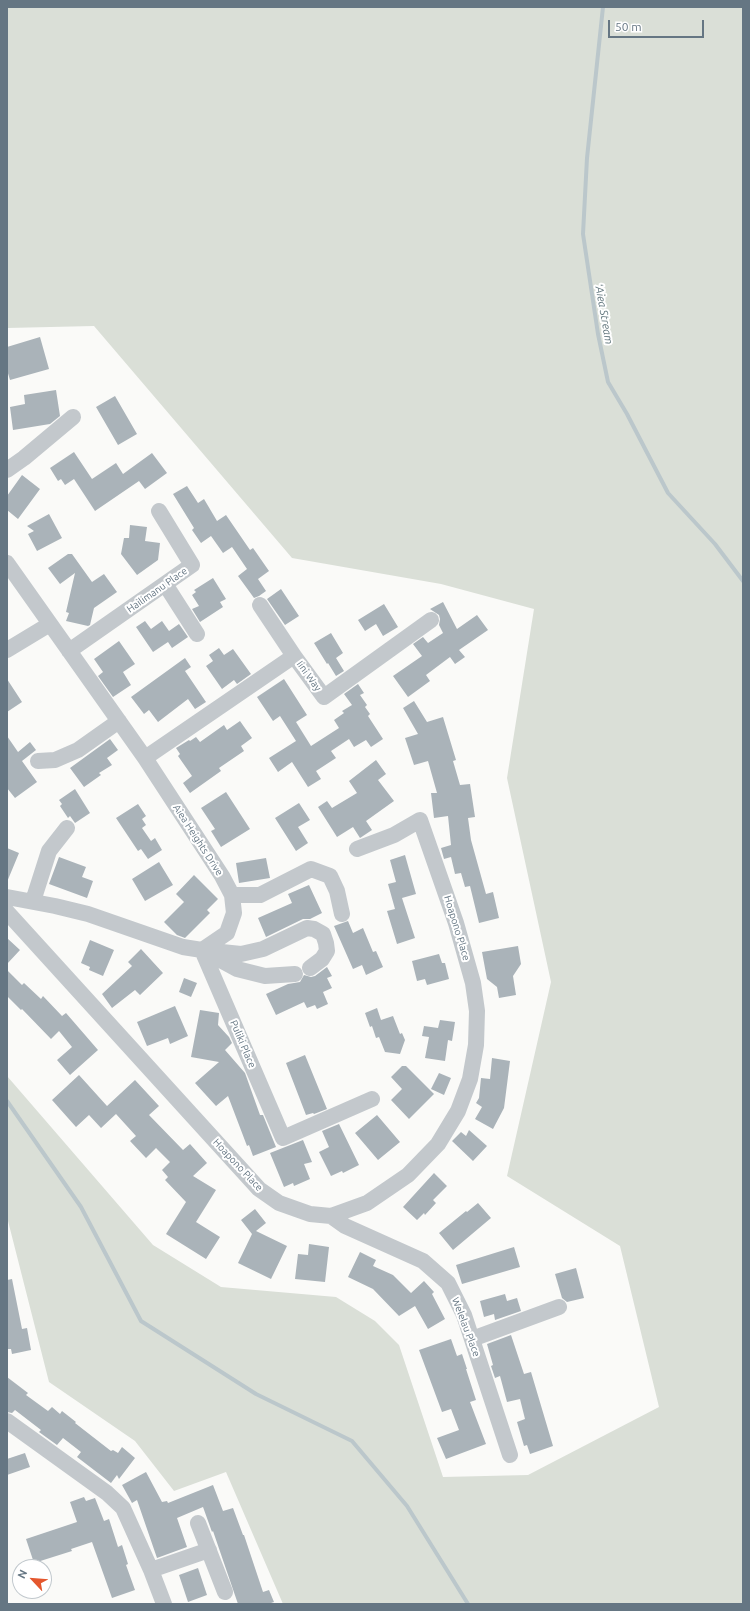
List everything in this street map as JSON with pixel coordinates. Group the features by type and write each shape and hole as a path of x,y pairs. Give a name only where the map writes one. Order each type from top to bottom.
{"street":[{"path":"7,470 24,458 72,417"},
{"name":"Hailimanu Place","path":"70,651 192,565 159,511"},
{"name":"Aiea Heights Drive","path":"9,570 70,651 145,758 222,876 232,896 234,913 227,933 202,950"},
{"path":"165,584 198,634"},
{"path":"260,605 294,656"},
{"name":"Iini Way","path":"145,758 294,656 324,697 431,620"},
{"path":"7,650 50,624"},
{"path":"38,761 55,760 78,750 119,722"},
{"name":"Hoapono Place","path":"7,912 260,1189 279,1203 310,1214 331,1216 367,1202 408,1175 438,1144 458,1111 470,1079 476,1044 477,1011 473,983 456,923 420,820 394,835 357,849"},
{"path":"34,901 49,851 68,828"},
{"path":"232,896 260,895 311,869 330,876 337,891 342,914"},
{"path":"7,897 34,901 88,914 183,947 202,950 241,954 263,949 306,928 314,929 323,934 327,951 322,959 310,968"},
{"path":"202,950 237,969 244,971 265,976 295,974"},
{"name":"Puliki Place","path":"202,950 283,1138 372,1099"},
{"name":"Welelau Place","path":"331,1216 345,1226 423,1261 448,1283 464,1315 510,1455"},
{"path":"472,1339 559,1307"},
{"path":"7,1421 107,1492 123,1508 151,1570 164,1604"},
{"path":"198,1523 225,1592"},
{"path":"151,1570 208,1550"}],"shaded area":[{"path":"7,7 743,7 743,1604 283,1604 226,1472 174,1491 135,1441 49,1382 7,1217 7,1076 153,1245 221,1287 336,1297 375,1321 399,1345 443,1477 528,1475 659,1407 620,1246 507,1176 551,982 507,778 534,609 441,584 292,558 94,326 7,328"}],"building":[{"path":"40,337 49,369 10,380 7,370 7,347"},
{"path":"56,390 60,416 50,424 13,430 10,407 25,404 24,395"},
{"path":"115,396 137,434 118,445 96,407"},
{"path":"74,452 92,479 116,463 123,474 152,453 167,473 145,489 139,481 95,511 74,479 65,485 61,479 58,481 50,468"},
{"path":"22,475 40,489 18,519 7,510 7,496"},
{"path":"187,486 198,503 204,499 217,521 226,515 250,550 253,548 269,571 258,579 266,591 259,596 254,598 238,576 247,569 232,547 223,553 211,536 201,543 192,530 194,528 173,494"},
{"path":"49,514 62,538 37,551 28,534 34,531 27,526"},
{"path":"130,525 147,527 145,541 160,543 158,560 137,575 121,554 124,538 129,538"},
{"path":"68,554 72,554 92,582 104,574 117,592 94,608 90,625 88,626 66,621 69,613 66,612 75,573 60,584 48,568"},
{"path":"213,578 226,599 220,602 223,607 200,622 192,609 199,606 192,595 196,592 194,590"},
{"path":"281,589 299,616 285,625 267,599"},
{"path":"443,602 457,629 477,615 488,630 459,650 465,657 455,664 450,657 426,675 430,681 408,697 393,676 422,656 413,644 423,637 428,643 443,633 439,625 439,615 430,609"},
{"path":"384,604 398,627 383,636 376,624 365,631 358,620"},
{"path":"145,621 151,629 162,621 169,631 179,624 188,637 172,648 168,642 153,652 136,627"},
{"path":"331,633 343,653 336,658 344,671 336,676 314,643"},
{"path":"119,641 135,664 123,672 131,685 113,697 98,676 103,672 94,659"},
{"path":"219,648 224,655 233,649 251,674 237,684 234,680 222,689 206,666 213,661 209,655"},
{"path":"185,658 191,667 185,671 206,702 195,709 188,699 158,722 149,710 144,714 131,697"},
{"path":"7,679 22,702 7,712"},
{"path":"284,679 307,715 296,722 311,746 339,728 334,720 344,713 342,711 352,705 344,694 358,684 364,693 360,695 367,705 365,707 370,714 368,716 383,739 371,747 366,740 354,747 349,739 331,751 336,758 316,771 321,779 308,787 292,762 278,772 269,758 296,741 280,716 273,721 257,697"},
{"path":"414,701 427,722 443,717 456,760 453,761 460,785 470,784 475,817 468,818 471,840 486,894 493,892 499,918 479,923 470,886 465,887 461,873 455,874 451,857 444,859 441,848 451,845 448,816 434,818 431,793 437,793 428,761 414,765 405,738 418,734 403,708"},
{"path":"240,721 252,738 241,746 244,751 219,768 221,771 190,793 183,783 192,776 178,756 180,754 176,748 196,737 200,742 224,725 227,730"},
{"path":"7,736 18,752 30,742 36,750 22,761 37,782 15,798 7,788"},
{"path":"110,739 118,750 107,758 112,765 99,773 101,775 84,787 70,768"},
{"path":"376,760 386,774 378,780 394,801 366,821 372,830 360,838 353,827 337,837 318,807 327,801 332,808 357,793 349,781"},
{"path":"75,789 90,813 75,823 70,816 68,818 60,806 62,804 59,800"},
{"path":"226,792 250,829 221,847 211,831 215,829 201,808"},
{"path":"299,803 310,820 298,827 308,843 296,851 275,818"},
{"path":"138,804 146,816 142,819 146,825 142,828 151,841 155,838 162,850 148,859 141,849 138,851 116,818"},
{"path":"7,848 19,853 7,882"},
{"path":"405,855 416,894 402,898 415,938 397,944 387,911 395,909 388,884 396,882 390,860"},
{"path":"59,857 86,867 82,877 93,881 87,898 49,884"},
{"path":"266,858 270,878 239,883 236,863"},
{"path":"159,862 173,885 145,901 132,879"},
{"path":"194,875 218,899 207,910 210,913 185,938 177,935 164,922 184,902 176,894"},
{"path":"309,885 322,913 310,919 303,919 266,937 258,918 292,903 288,894"},
{"path":"348,921 353,933 363,928 373,952 376,951 383,967 366,975 362,965 353,969 334,926"},
{"path":"7,938 20,950 7,964"},
{"path":"90,940 114,950 103,976 89,970 90,967 81,963"},
{"path":"518,946 521,964 513,976 516,995 499,998 497,987 487,979 482,952"},
{"path":"141,949 163,973 140,995 135,990 112,1008 102,994 132,966 128,962"},
{"path":"439,954 442,963 445,963 449,979 427,985 425,979 417,981 412,961"},
{"path":"327,967 332,976 327,978 332,988 323,992 328,1004 317,1009 315,1005 307,1008 304,1002 276,1015 266,994 288,984 300,982 304,975 311,977 315,976"},
{"path":"7,970 22,985 24,983 41,999 43,996 62,1016 66,1013 98,1050 70,1075 57,1060 72,1047 59,1031 51,1039 7,996"},
{"path":"184,978 197,983 191,997 179,992"},
{"path":"175,1006 188,1036 170,1044 168,1038 147,1046 137,1022"},
{"path":"377,1008 381,1020 393,1016 400,1034 402,1033 405,1040 400,1054 385,1052 379,1037 376,1038 372,1026 370,1027 365,1013"},
{"path":"200,1010 219,1013 218,1025 229,1037 232,1043 225,1050 245,1073 260,1115 263,1115 276,1147 253,1156 249,1145 247,1146 228,1096 216,1106 195,1083 219,1062 191,1057"},
{"path":"440,1020 455,1022 452,1041 448,1040 445,1061 425,1058 429,1037 422,1036 424,1026 438,1028"},
{"path":"305,1055 327,1109 314,1114 306,1115 286,1063"},
{"path":"492,1058 510,1061 504,1108 493,1129 475,1119 482,1107 476,1103 479,1098 481,1078 490,1079"},
{"path":"402,1066 406,1066 434,1094 409,1119 391,1100 402,1089 391,1077"},
{"path":"439,1073 451,1078 444,1095 431,1089"},
{"path":"79,1075 107,1106 135,1080 159,1106 149,1115 183,1150 190,1144 207,1163 193,1176 216,1190 196,1222 220,1237 206,1259 166,1234 186,1202 165,1180 168,1177 162,1170 170,1162 156,1148 146,1158 130,1141 136,1136 116,1114 101,1128 89,1115 76,1127 52,1100"},
{"path":"377,1115 400,1142 378,1160 355,1133"},
{"path":"339,1124 359,1165 343,1173 342,1171 331,1176 319,1152 329,1147 322,1131"},
{"path":"469,1130 487,1146 473,1161 452,1141 461,1132 466,1136"},
{"path":"303,1140 312,1162 304,1164 310,1179 294,1186 293,1183 284,1187 270,1153"},
{"path":"434,1173 447,1186 433,1200 436,1203 425,1215 424,1213 417,1220 403,1207"},
{"path":"478,1203 491,1218 453,1250 439,1233"},
{"path":"255,1209 266,1223 256,1231 287,1246 271,1279 238,1263 252,1234 241,1220"},
{"path":"309,1244 329,1247 325,1282 295,1279 298,1254 308,1255"},
{"path":"514,1247 520,1267 462,1284 456,1265"},
{"path":"360,1252 376,1260 373,1266 393,1275 411,1293 424,1281 434,1292 432,1294 445,1319 428,1329 415,1306 399,1316 373,1289 348,1277"},
{"path":"576,1268 584,1298 567,1302 562,1298 555,1274"},
{"path":"12,1279 22,1329 27,1328 31,1350 12,1354 11,1349 7,1349 7,1280"},
{"path":"505,1294 507,1301 517,1298 521,1311 495,1320 494,1314 484,1317 480,1301"},
{"path":"511,1335 524,1374 531,1372 553,1446 530,1454 527,1445 524,1446 517,1422 525,1419 520,1399 507,1402 500,1376 495,1378 487,1344"},
{"path":"451,1339 457,1356 462,1354 467,1369 476,1400 470,1402 486,1444 446,1459 437,1438 459,1430 451,1409 442,1412 419,1350"},
{"path":"7,1377 28,1393 26,1395 48,1411 52,1407 60,1414 62,1411 111,1451 113,1450 118,1453 122,1447 135,1458 119,1479 117,1475 111,1483 77,1457 81,1452 63,1438 57,1445 39,1432 41,1430 15,1410 12,1413 7,1412"},
{"path":"25,1453 30,1467 7,1475 7,1459"},
{"path":"146,1472 162,1502 167,1501 168,1503 213,1485 223,1511 233,1508 244,1535 263,1592 269,1590 274,1602 268,1604 238,1604 213,1531 212,1532 203,1507 177,1518 187,1547 157,1558 137,1500 132,1503 122,1485"},
{"path":"84,1497 86,1501 95,1498 104,1521 109,1519 118,1547 122,1545 128,1564 126,1565 135,1590 112,1598 92,1542 71,1549 72,1551 47,1559 33,1559 26,1539 77,1522 70,1502"},
{"path":"198,1568 207,1595 188,1602 179,1575"}],"waterway":[{"name":"ʻAiea Stream","path":"603,7 587,158 583,234 598,334 608,382 627,414 668,493 715,544 743,581"},
{"path":"7,1101 81,1207 141,1321 256,1394 352,1441 407,1506 468,1604"}]}
